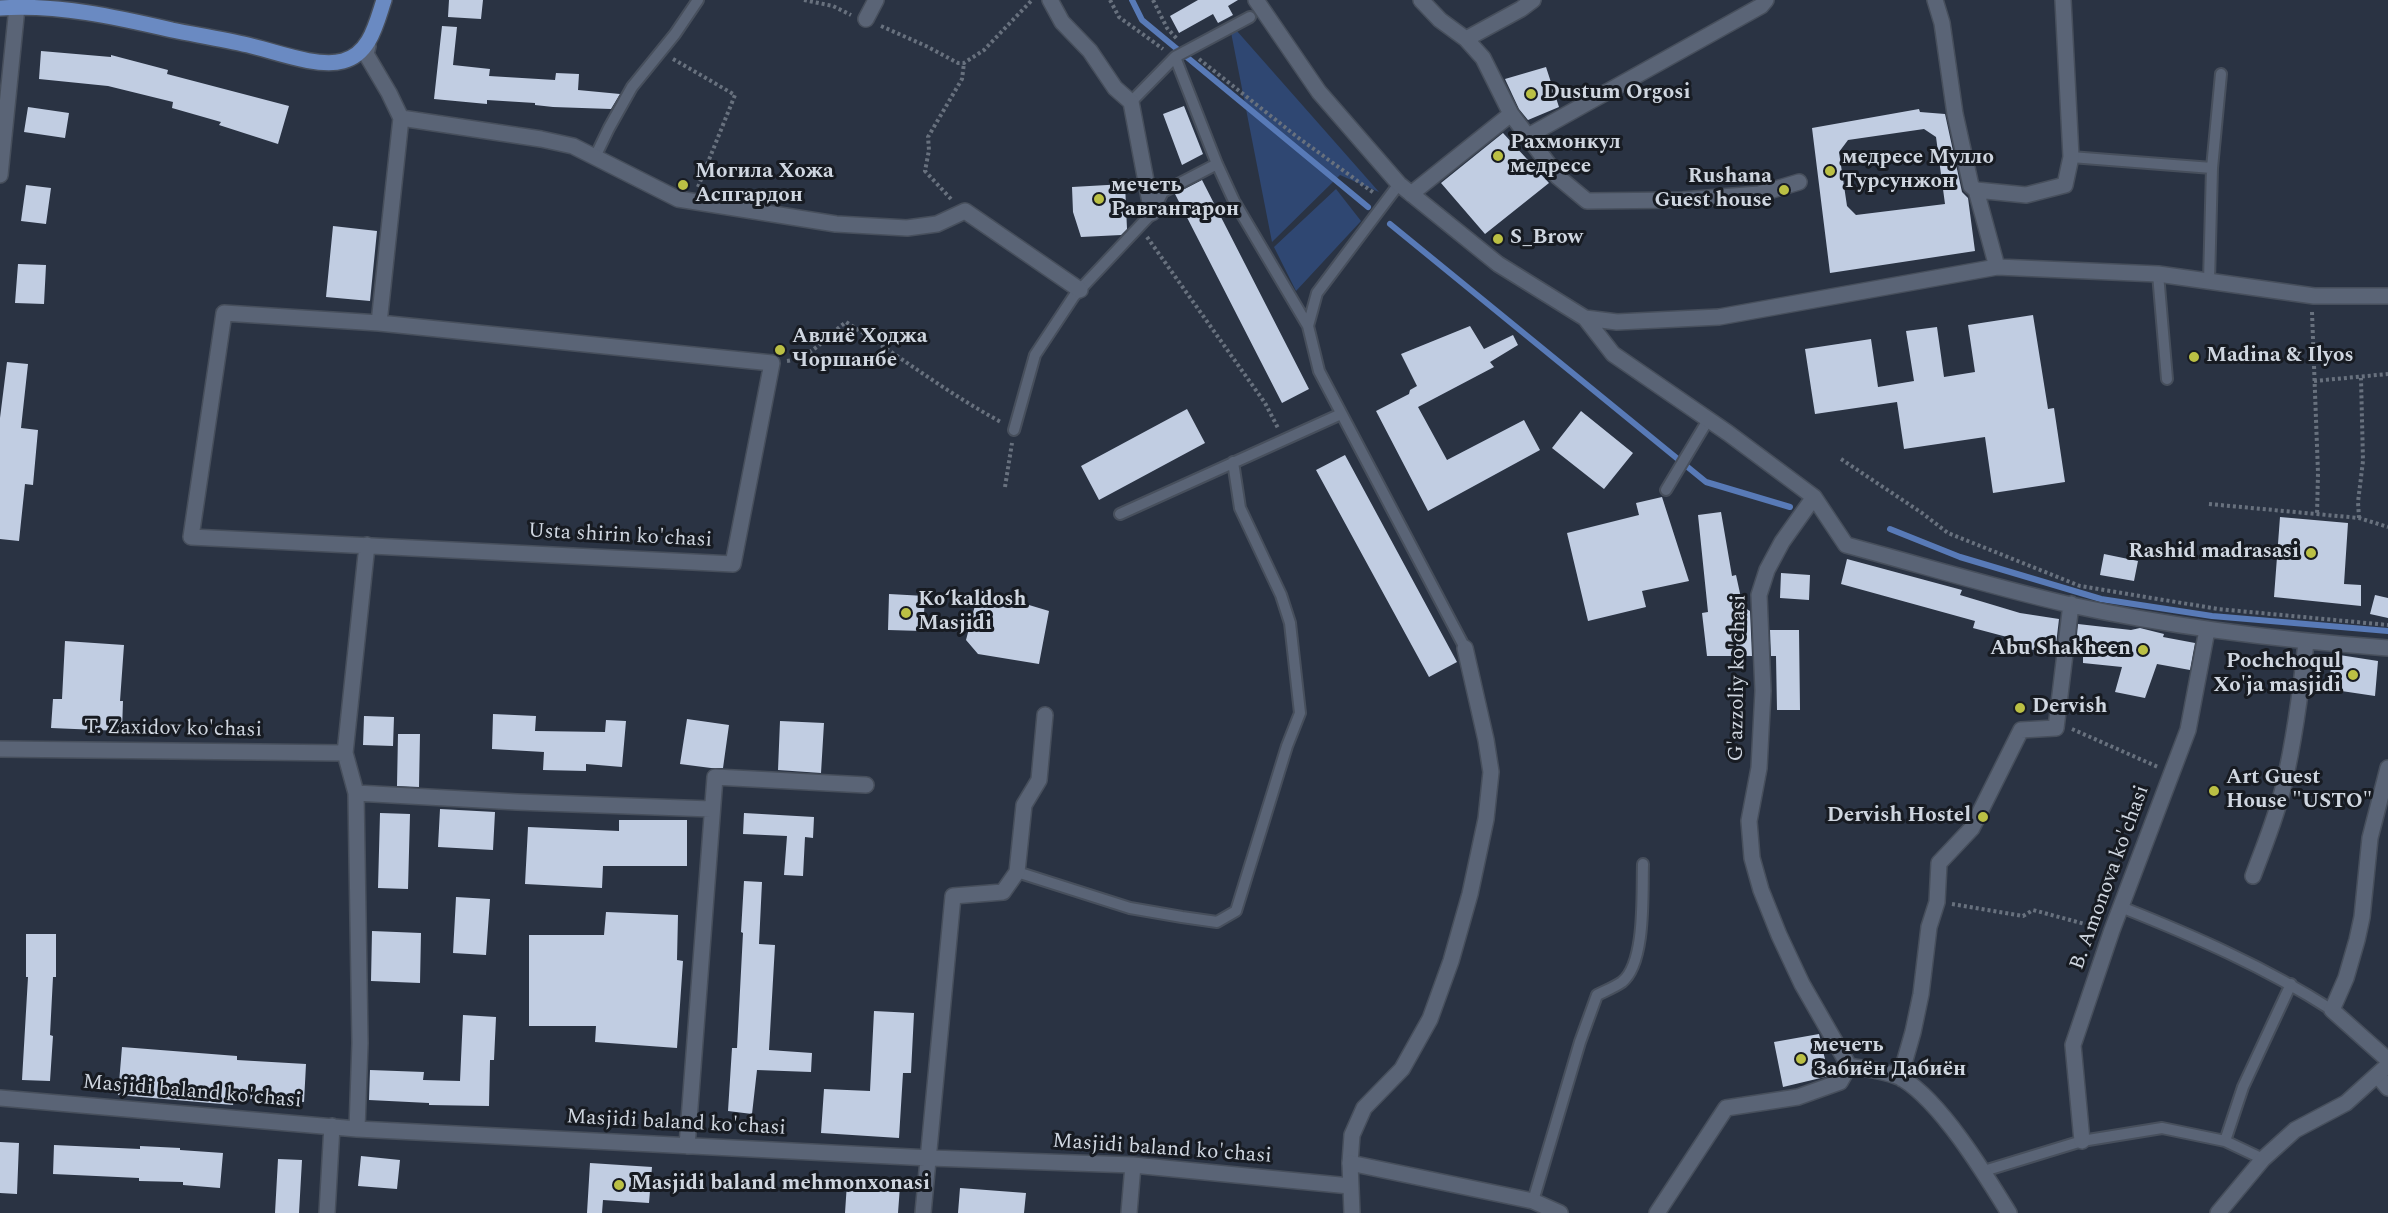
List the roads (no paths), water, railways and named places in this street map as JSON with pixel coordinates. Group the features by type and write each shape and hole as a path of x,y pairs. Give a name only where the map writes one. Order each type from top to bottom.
{"main road":[{"path":"0,8 16,3 125,18 312,60 343,61 368,46 384,0"}],"street":[{"path":"866,19 876,0"},
{"path":"1050,0 1062,22 1090,51 1115,88 1131,102 1152,213"},
{"path":"1256,0 1319,92 1405,189 1498,264 1585,318 1613,354 1814,497 1846,545 2071,604 2207,630 2306,642 2388,648"},
{"path":"1421,0 1440,20 1467,39 1484,58 1511,114 1558,177 1587,201 1683,200 1759,194 1799,182"},
{"path":"1467,39 1533,0"},
{"path":"1935,0 1942,23 1955,114 1971,186 1976,190 2026,195 2065,185 2071,157 2063,0"},
{"path":"1528,135 1762,2"},
{"path":"0,176 16,3"},
{"path":"368,46 366,54 402,118 379,323"},
{"path":"1405,189 1511,114"},
{"path":"402,118 573,146 678,199 693,202 836,224 907,228 937,224 965,211 1080,290"},
{"path":"1976,190 1997,267"},
{"path":"1585,318 1617,322 1719,317 1997,267 2158,274 2314,296 2388,296"},
{"name":"Usta shirin ko'chasi","path":"224,313 379,323 772,363 733,564 191,537 224,313"},
{"name":"G'azzoliy ko'chasi","path":"1814,497 1782,542 1767,570 1759,595 1763,691 1759,768 1749,820 1752,858 1772,917 1802,984 1849,1066"},
{"path":"357,1129 360,1032 356,793 345,753 367,545"},
{"path":"1902,1079 1903,1066 1921,994 1929,927 1937,902 1939,863 1972,828 2021,730 2056,728 2071,604"},
{"name":"B. Amonova ko'chasi","path":"2082,1141 2073,1044 2112,930 2188,730 2207,630"},
{"path":"2253,876 2284,785 2300,694 2306,642"},
{"path":"1352,1213 1350,1163 1352,1135 1364,1108 1402,1070 1430,1020 1451,961 1473,883 1486,819 1491,772 1465,648"},
{"path":"923,1213 953,896 1004,892 1017,872 1024,805 1039,780 1045,715"},
{"name":"T. Zaxidov ko'chasi","path":"0,749 345,753"},
{"path":"2218,1213 2263,1159 2295,1130 2346,1102 2385,1072 2332,1010 2346,978 2357,940 2370,838 2388,768"},
{"path":"687,1146 715,777 866,785"},
{"path":"356,793 711,809"},
{"path":"1657,1213 1726,1108 1798,1097 1840,1082 1849,1066 1902,1079 1927,1101 1948,1123 1984,1171 2009,1213"},
{"name":"Masjidi baland ko'chasi","path":"0,1098 357,1129 1132,1166 1350,1186"},
{"path":"327,1213 332,1126"},
{"path":"1350,1163 1533,1201 1560,1213"},
{"path":"1129,1213 1132,1166"}],"lane":[{"path":"595,157 632,87 675,34 698,0"},
{"path":"1131,102 1181,54 1250,17"},
{"path":"1181,54 1217,164 1234,201 1308,326 1319,371 1465,648"},
{"path":"2209,281 2212,168 2221,74"},
{"path":"2071,157 2212,168"},
{"path":"1014,430 1035,355 1080,290 1152,213 1163,192 1217,164"},
{"path":"1308,326 1317,294 1388,198 1405,189"},
{"path":"2158,274 2167,379"},
{"path":"1120,514 1341,414"},
{"path":"1666,490 1708,420"},
{"path":"1017,872 1140,910 1216,922 1236,911 1287,746 1300,713 1290,623 1281,595 1240,508 1233,462"},
{"path":"1533,1201 1597,995 1624,981 1633,965 1640,942 1643,864"},
{"path":"2121,907 2202,939 2291,984 2332,1010"},
{"path":"2225,1141 2243,1087 2291,984"},
{"path":"1984,1171 2082,1141 2162,1128 2225,1141 2263,1159"}],"waterway":[{"path":"1132,0 1142,20 1368,207"},
{"path":"1390,224 1706,482 1790,507"},
{"path":"1890,529 1960,557 2101,599 2212,616 2388,631"}],"place":[{"name":"Dustum Orgosi","path":"1531,94"},
{"name":"Рахмонкул медресе","path":"1498,156"},
{"name":"медресе Мулло Турсунжон","path":"1830,171"},
{"name":"Могила Хожа Аспгардон","path":"683,185"},
{"name":"Rushana Guest house","path":"1784,190"},
{"name":"мечеть Равгангарон","path":"1099,199"},
{"name":"S_Brow","path":"1498,239"},
{"name":"Авлиё Ходжа Чоршанбе","path":"780,350"},
{"name":"Madina & Ilyos","path":"2194,357"},
{"name":"Rashid madrasasi","path":"2311,553"},
{"name":"Koʻkaldosh Masjidi","path":"906,613"},
{"name":"Abu Shakheen","path":"2143,650"},
{"name":"Pochchoqul Xo'ja masjidi","path":"2353,675"},
{"name":"Dervish","path":"2020,708"},
{"name":"Art Guest House \"USTO\"","path":"2214,791"},
{"name":"Dervish Hostel","path":"1983,817"},
{"name":"мечеть Забиён Дабиён","path":"1801,1059"},
{"name":"Masjidi baland mehmonxonasi","path":"619,1185"}]}
